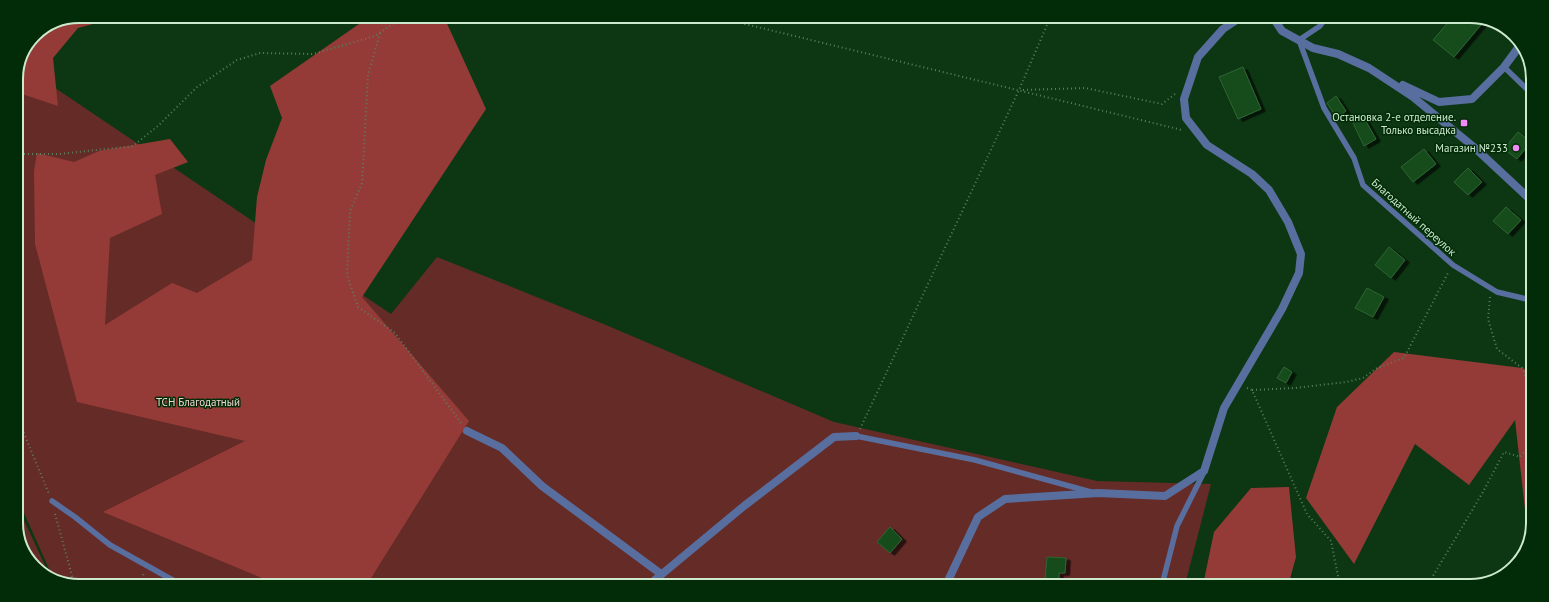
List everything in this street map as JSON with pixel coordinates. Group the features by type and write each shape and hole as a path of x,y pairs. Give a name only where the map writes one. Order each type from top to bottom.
{"street":[{"path":"949,579 978,517 1005,499 1098,493 1165,496 1204,472 1221,414 1282,309 1299,273 1301,254 1288,222 1269,190 1252,174 1207,145 1186,118 1184,99 1198,58 1223,29 1232,23"},
{"path":"1277,23 1282,31 1313,48 1338,54 1439,102 1472,99 1504,67 1517,49"},
{"path":"1368,68 1413,97 1475,148 1526,195"},
{"path":"467,431 502,448 542,486 661,574"},
{"path":"656,579 744,506 834,438 856,436"}],"lane":[{"path":"1299,40 1322,23"},
{"name":"Благодатный переулок","path":"1299,40 1324,108 1354,158 1362,185 1453,265 1497,292 1526,299"},
{"path":"1504,67 1526,88"},
{"path":"856,436 975,460 1098,493"},
{"path":"1164,579 1177,526 1204,472"},
{"path":"52,501 75,516 110,545 171,579"}],"path":[{"path":"23,154 60,154 133,146 159,125 197,87 237,60 260,53 313,54 375,36 394,23"},
{"path":"743,23 1197,133"},
{"path":"856,436 1020,90 1048,23"},
{"path":"380,33 368,75 362,183 350,211 347,274 358,307 395,333 467,431"},
{"path":"1020,90 1085,88 1162,104 1188,84"},
{"path":"1238,385 1252,390 1295,388 1346,382 1363,378 1378,368 1404,358 1453,265"},
{"path":"1491,289 1488,319 1497,349 1522,368 1526,377"},
{"path":"1252,390 1307,514 1331,541 1339,579"},
{"path":"1431,579 1483,492 1504,452 1520,457 1526,450"}],"green space":[{"path":"97,23 78,28 53,58 58,106 23,94 24,68 27,57 39,39 57,27 68,24"},
{"path":"360,23 447,23 486,109 362,297 469,421 370,579 264,579 103,512 245,441 77,402 35,244 34,171 37,153 74,162 99,151 170,139 188,162 155,175 162,214 110,238 105,325 172,283 197,293 252,260 257,197 266,160 282,118 270,86"},
{"name":"ТСН Благодатный","path":"24,67 391,314 437,257 606,325 834,422 1097,481 1211,484 1187,579 71,579 50,571 23,511"},
{"path":"1394,352 1522,368 1526,370 1526,518 1515,420 1469,485 1415,444 1354,564 1306,498 1337,407"},
{"path":"1289,487 1296,557 1290,579 1204,579 1214,532 1251,488"},
{"path":"23,518 47,569 39,563 29,548 24,534"}],"building":[{"path":"1448,23 1482,24 1454,57 1433,40"},
{"path":"1243,67 1261,109 1238,119 1219,77"},
{"path":"1336,96 1346,111 1337,118 1327,103"},
{"path":"1364,118 1376,139 1364,146 1353,123"},
{"path":"1518,132 1526,138 1526,148 1517,159 1504,149"},
{"path":"1424,149 1436,164 1413,182 1401,167"},
{"path":"1468,168 1482,182 1468,195 1454,182"},
{"path":"1506,207 1521,220 1508,234 1493,221"},
{"path":"1389,247 1405,260 1391,278 1375,265"},
{"path":"1367,288 1384,297 1373,317 1355,308"},
{"path":"1284,367 1292,372 1286,383 1277,378"},
{"path":"890,527 902,539 890,553 877,542"},
{"path":"1047,557 1066,558 1065,573 1059,573 1059,579 1045,579"}],"place":[{"name":"Остановка 2-е отделение. Только высадка","path":"1464,123"},
{"name":"Магазин №233","path":"1516,148"}]}
